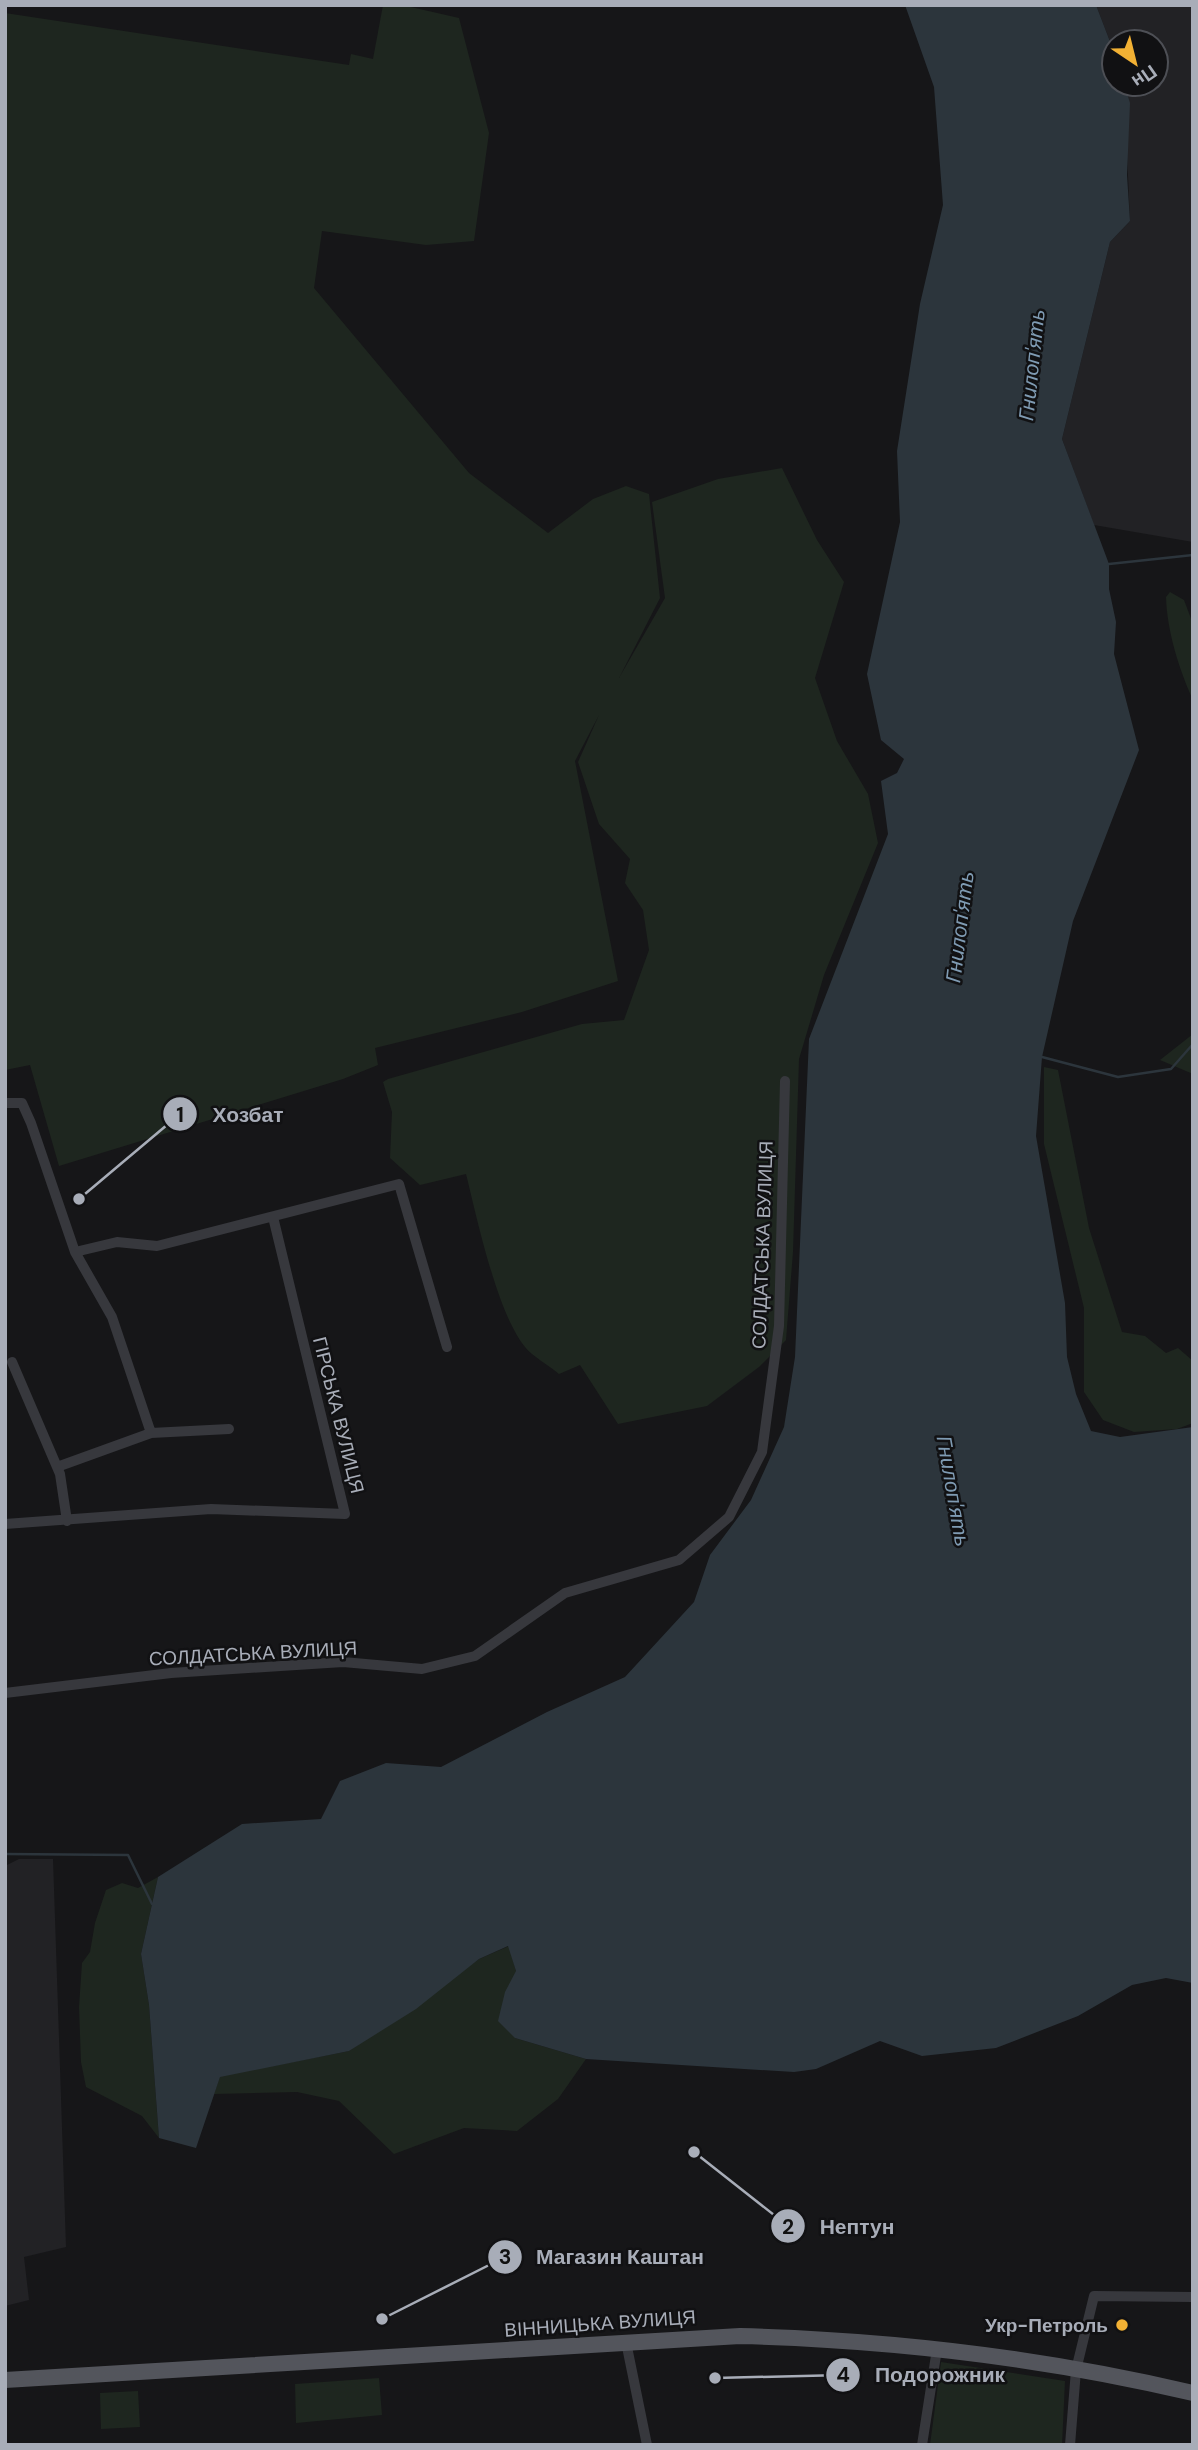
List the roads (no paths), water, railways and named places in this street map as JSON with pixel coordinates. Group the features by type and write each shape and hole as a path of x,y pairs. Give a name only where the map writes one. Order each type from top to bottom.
{"main road":[{"name":"ВІННИЦЬКА ВУЛИЦЯ","path":"5,2379 766,2336 852,2340 937,2349 1076,2370 1193,2393"}],"street":[{"name":"СОЛДАТСЬКА ВУЛИЦЯ","path":"5,1693 171,1673 330,1662 422,1669 475,1656 565,1593 678,1560 729,1517 762,1452 779,1326 785,1081"},
{"path":"5,1103 22,1103 31,1123 75,1252 112,1317 151,1433"},
{"path":"75,1252 117,1242 157,1246 399,1184 447,1347"},
{"name":"ГІРСЬКА ВУЛИЦЯ","path":"5,1524 211,1509 345,1514 273,1217"},
{"path":"12,1362 57,1467 67,1521"},
{"path":"57,1467 151,1433 229,1429"},
{"path":"1070,2445 1076,2370 1094,2296 1193,2297"},
{"path":"626,2342 647,2445"},
{"path":"922,2445 937,2349"}],"water":[{"name":"Гнилоп'ять","path":"905,5 1096,5 1105,28 1100,28 1100,98 1128,98 1130,103 1127,175 1130,221 1110,242 1062,439 1109,564 1109,589 1116,622 1114,654 1139,750 1073,921 1042,1057 1036,1136 1065,1303 1067,1357 1076,1394 1091,1431 1120,1437 1193,1427 1193,1983 1166,1978 1132,1985 1078,2016 996,2048 922,2056 880,2041 816,2069 794,2072 586,2059 515,2038 498,2021 505,1992 516,1971 508,1946 479,1959 416,2009 349,2051 220,2077 196,2148 159,2138 149,2005 141,1954 158,1877 242,1824 321,1819 340,1781 386,1763 441,1767 547,1712 625,1677 694,1602 710,1555 751,1500 784,1427 795,1357 809,1039 888,834 881,781 897,773 904,759 881,740 867,674 900,522 897,451 920,304 943,205 934,87"}],"waterway":[{"path":"1109,564 1193,555"},
{"path":"1042,1057 1118,1077 1171,1069 1193,1044"},
{"path":"5,1854 128,1855 152,1904"}],"place":[{"name":"Хозбат","path":"79,1199"},
{"name":"Нептун","path":"694,2152"},
{"name":"Магазин Каштан","path":"382,2319"},
{"name":"Укр-Петроль","path":"1122,2325"},
{"name":"Подорожник","path":"715,2378"}]}
